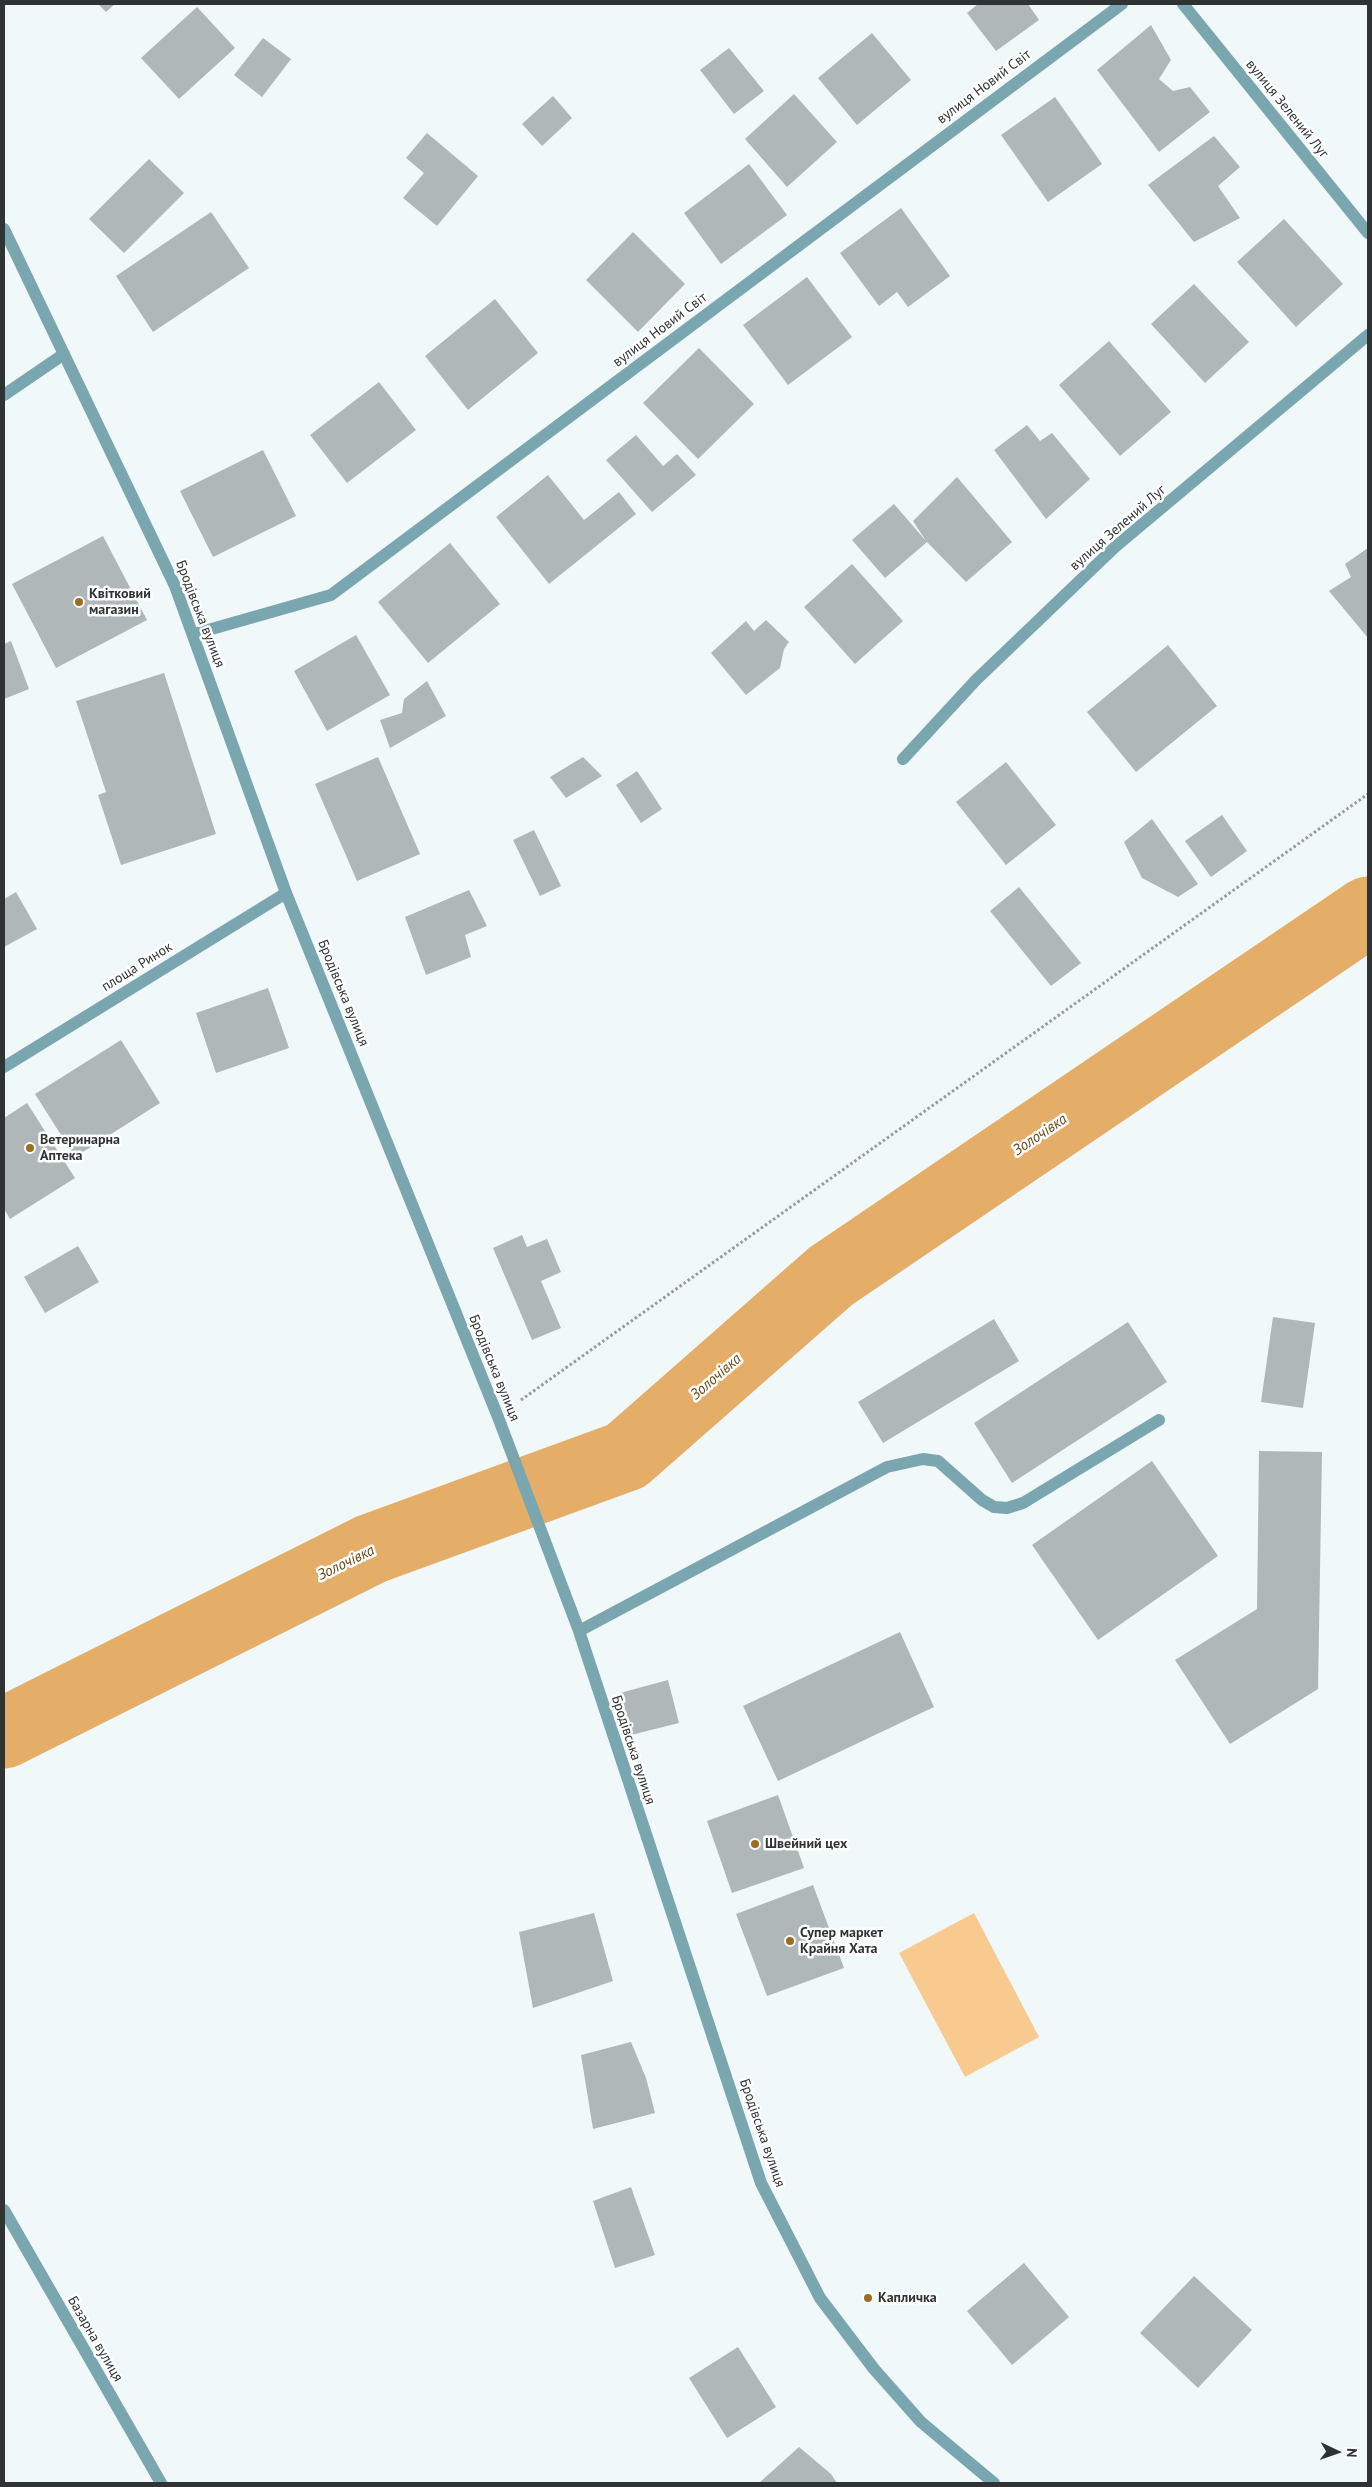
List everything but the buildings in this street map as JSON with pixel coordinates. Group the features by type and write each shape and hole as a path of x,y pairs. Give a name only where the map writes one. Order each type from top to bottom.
{"street":[{"name":"вулиця Новий Світ","path":"194,634 331,595 1122,4"},
{"name":"вулиця Зелений Луг","path":"1183,4 1368,233"},
{"name":"Бродівська вулиця","path":"4,229 176,586 286,893 498,1416 578,1631 761,2183 820,2298 874,2369 921,2422 994,2483"},
{"name":"вулиця Зелений Луг","path":"903,759 976,680 1116,547 1368,335"},
{"path":"4,395 64,354"},
{"name":"площа Ринок","path":"4,1067 286,893"},
{"path":"578,1631 887,1468 922,1459 938,1461 982,1500 994,1507 1007,1508 1023,1503 1159,1420"},
{"name":"Базарна вулиця","path":"4,2210 161,2483"}],"path":[{"path":"498,1416 1368,794"}],"shaded area":[{"path":"974,1913 1039,2037 965,2077 899,1953"}],"waterway":[{"name":"Золочівка","path":"4,1733 371,1549 626,1456 831,1276 1368,912"}],"place":[{"name":"Квітковий магазин","path":"79,602"},
{"name":"Ветеринарна Аптека","path":"30,1148"},
{"name":"Швейний цех","path":"755,1844"},
{"name":"Супер маркет Крайня Хата","path":"790,1941"},
{"name":"Капличка","path":"868,2298"}]}
